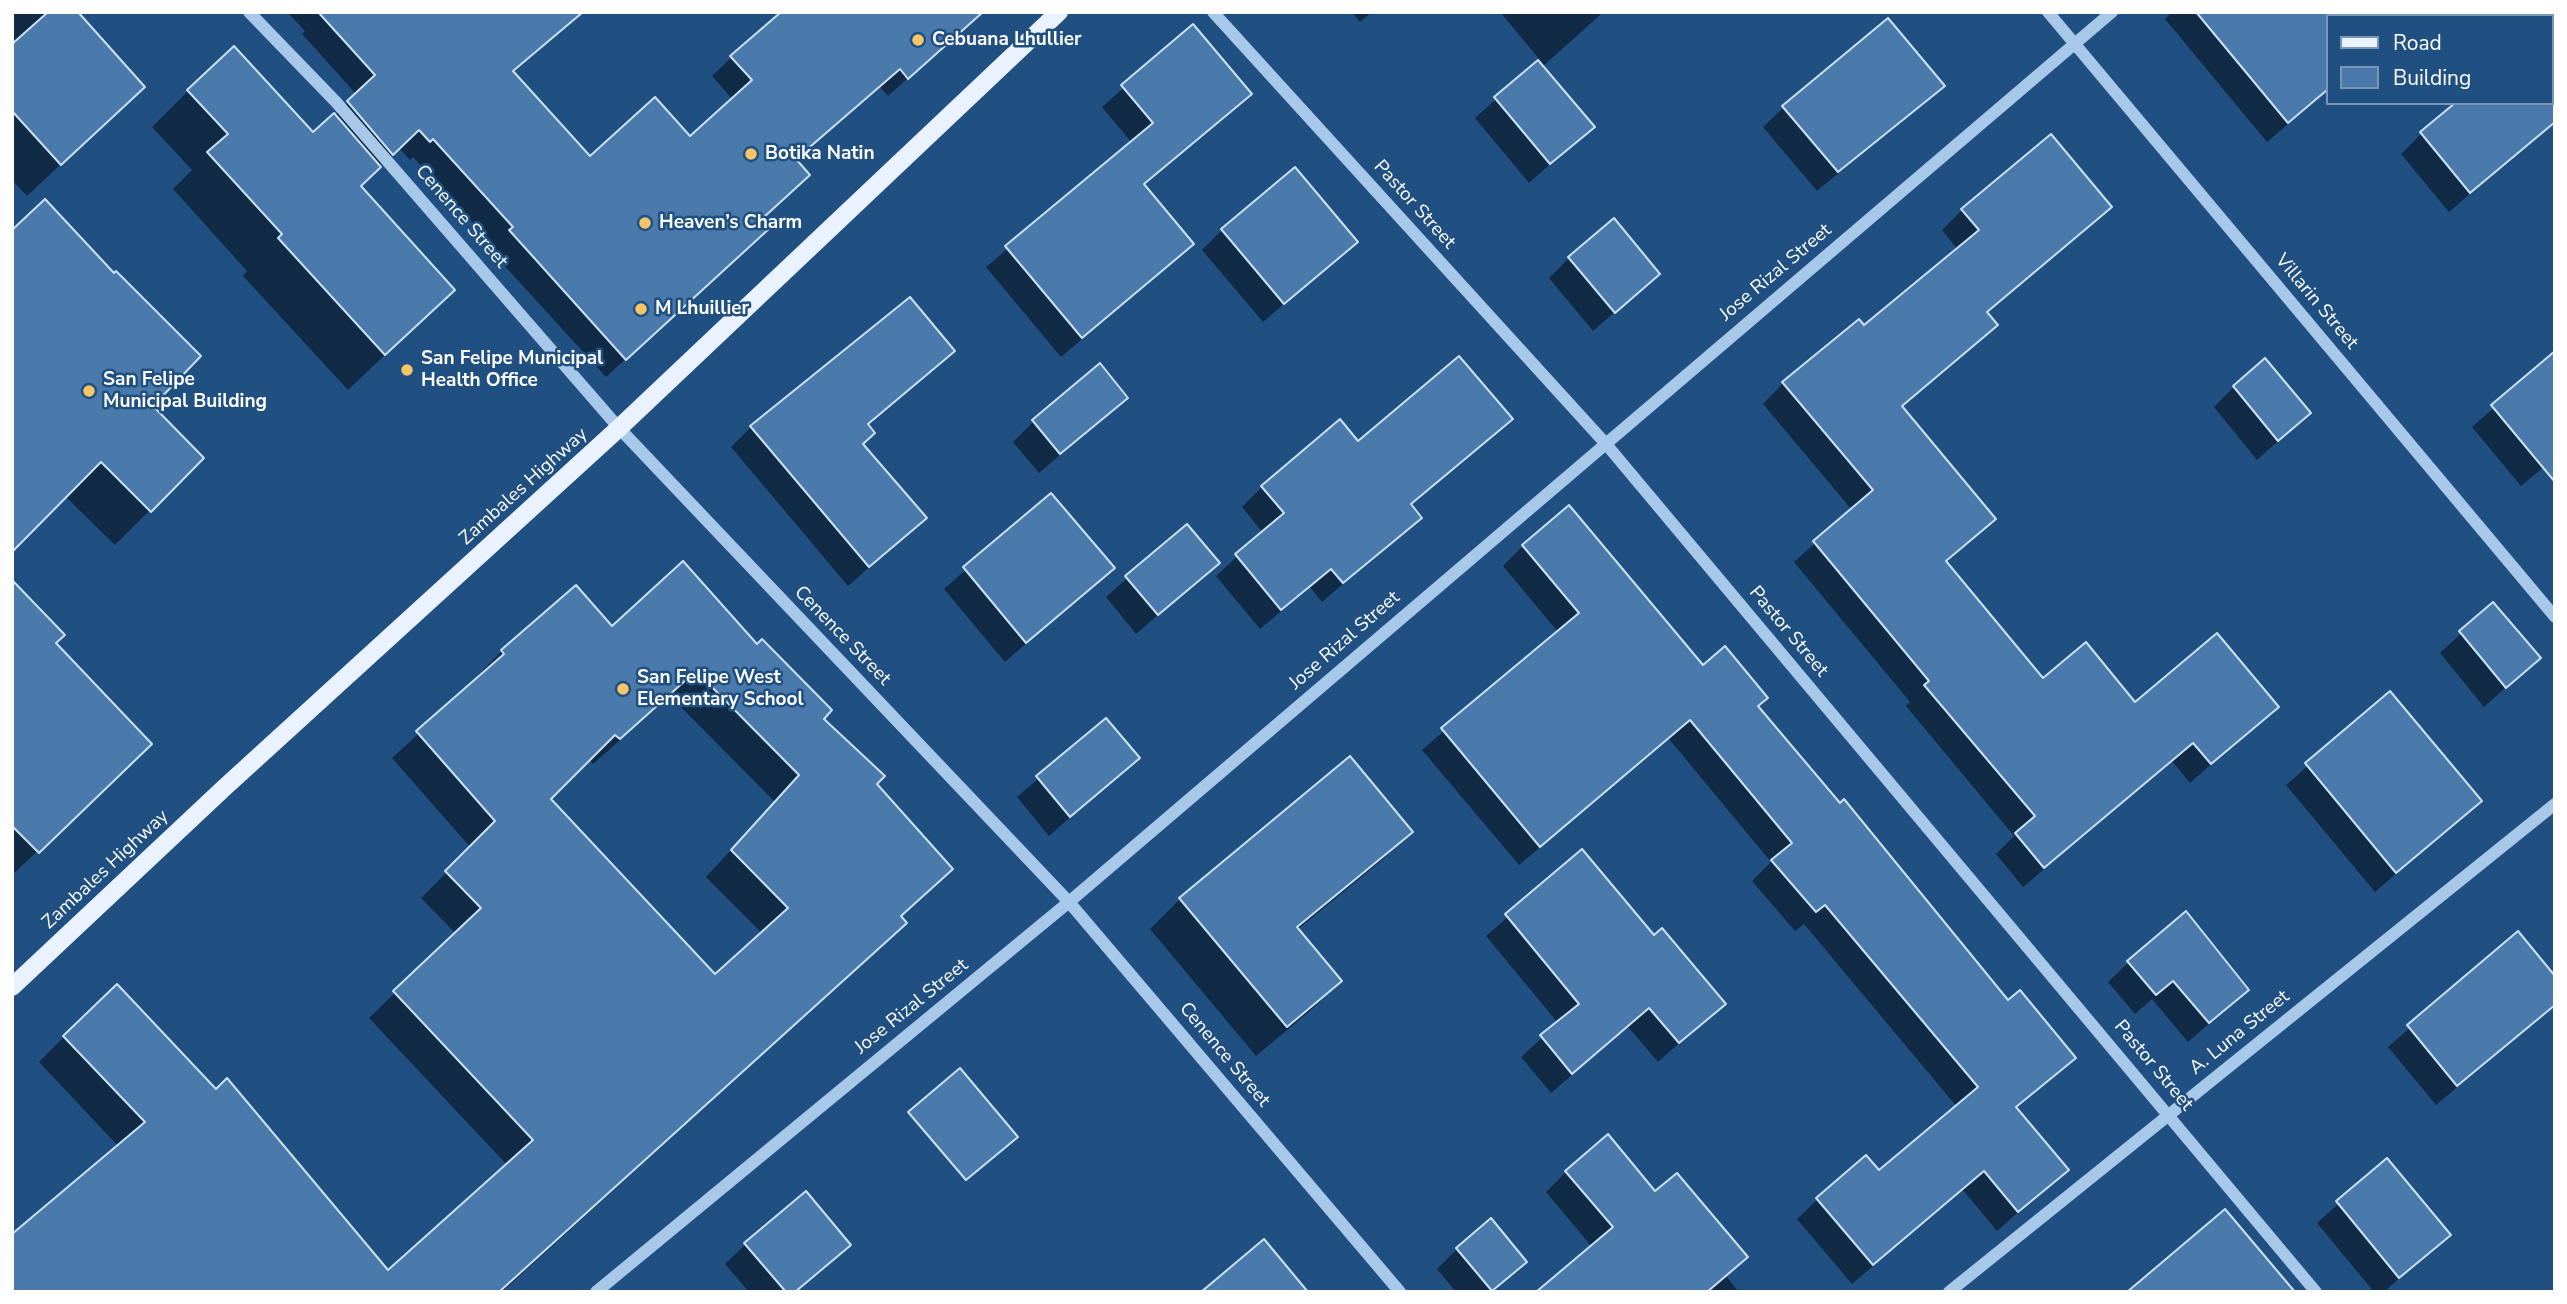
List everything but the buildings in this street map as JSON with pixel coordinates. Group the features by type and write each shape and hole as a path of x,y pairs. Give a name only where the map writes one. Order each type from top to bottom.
{"main road":[{"name":"Zambales Highway","path":"12,987 224,788 619,428 1059,12"}],"street":[{"name":"Cenence Street","path":"249,12 335,102 619,428 1069,902 1400,1292"},
{"name":"Pastor Street","path":"1213,12 1606,444 2316,1292"},
{"name":"Villarin Street","path":"2048,12 2555,617"},
{"name":"Jose Rizal Street","path":"596,1292 1069,902 2112,12"},
{"name":"A. Luna Street","path":"1949,1292 2555,804"}],"place":[{"name":"Cebuana Lhullier","path":"918,40"},
{"name":"Botika Natin","path":"751,154"},
{"name":"Heaven’s Charm","path":"645,223"},
{"name":"M Lhuillier","path":"641,309"},
{"name":"San Felipe Municipal Health Office","path":"407,370"},
{"name":"San Felipe Municipal Building","path":"89,391"},
{"name":"San Felipe West Elementary School","path":"623,689"}]}
